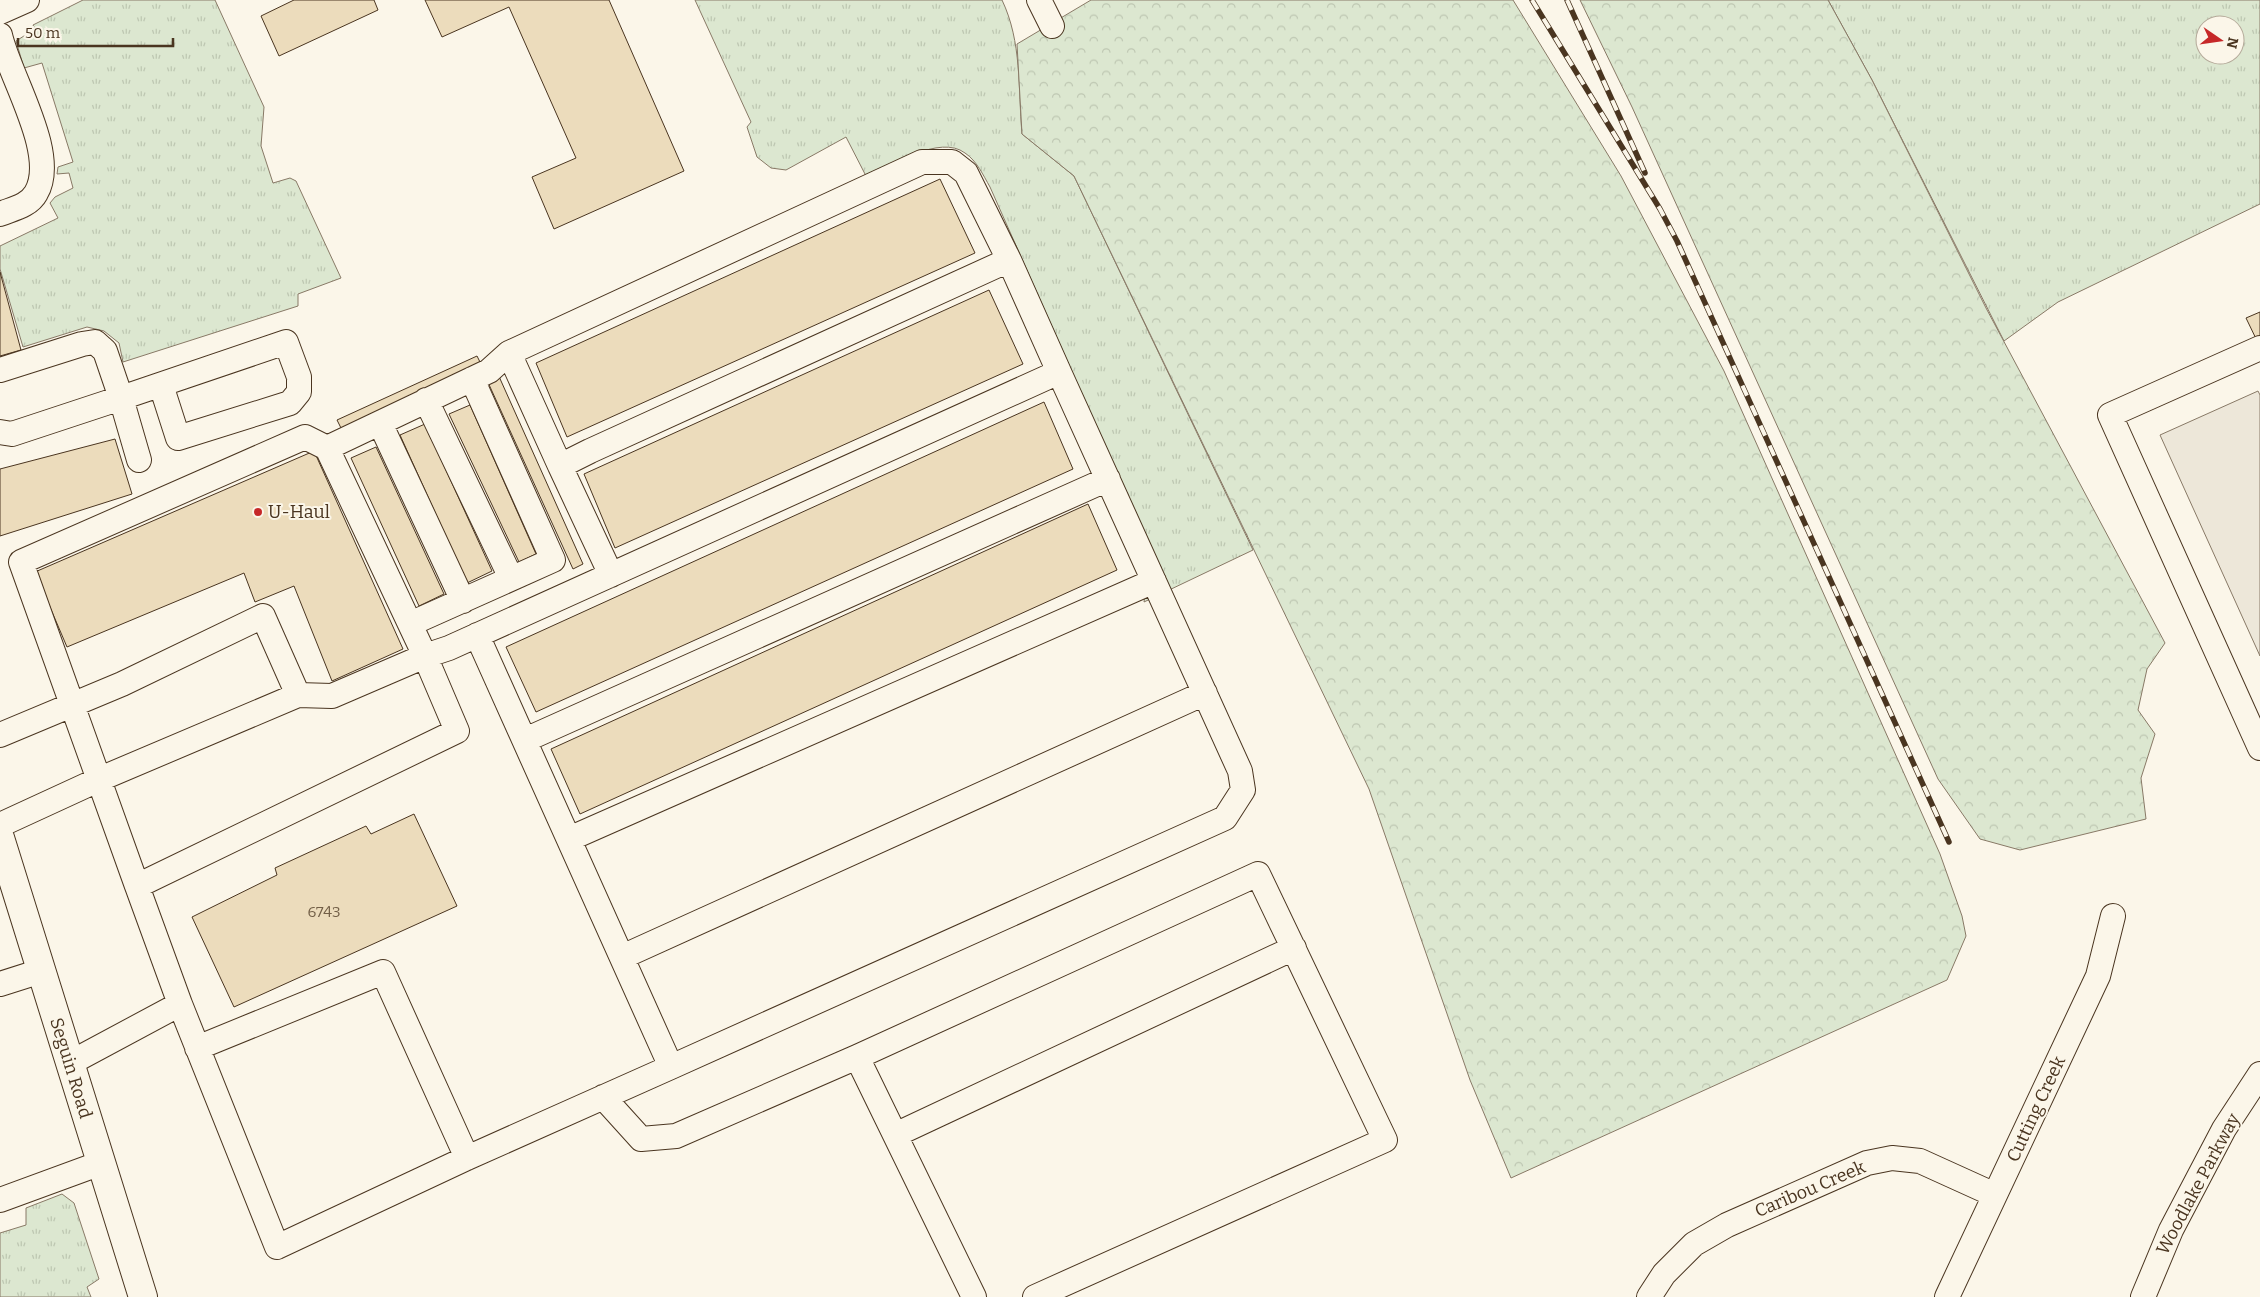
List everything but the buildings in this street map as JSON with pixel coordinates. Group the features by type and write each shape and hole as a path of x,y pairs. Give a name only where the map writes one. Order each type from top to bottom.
{"main road":[{"name":"Seguin Road","path":"0,838 142,1297"}],"street":[{"path":"0,12 27,0"},
{"path":"1039,0 1052,26"},
{"path":"0,35 8,86 36,131 43,162 36,194 26,204 0,214"},
{"path":"137,886 457,731 425,656 327,448 306,438 21,562 100,779 137,886 180,1004 277,1247 467,1158 1225,818 1243,790 1240,770 1008,260 966,173 952,162 922,162 509,353 489,371 327,448"},
{"path":"560,466 1008,260"},
{"path":"0,370 82,344 95,342 105,351 139,460"},
{"path":"0,432 12,434 286,342 299,377 299,392 290,403 178,438 161,384"},
{"path":"2260,348 2110,415 2252,709 2260,748"},
{"path":"509,353 611,575"},
{"path":"0,825 100,779 298,695 332,696 478,635 1059,372"},
{"path":"410,624 554,560 472,379"},
{"path":"426,400 511,578"},
{"path":"380,423 463,601"},
{"path":"524,740 1108,480"},
{"path":"569,839 1154,581"},
{"path":"0,735 122,684 263,616 298,695"},
{"path":"478,635 671,1067"},
{"path":"622,957 1205,693"},
{"path":"604,1097 641,1139 676,1136 857,1057 1258,874 1385,1140 1035,1297"},
{"name":"Cutting Creek","path":"1947,1297 2098,976 2113,916"},
{"path":"895,1135 1294,948"},
{"path":"0,984 41,971"},
{"path":"197,1048 383,972 467,1158"},
{"path":"70,1063 180,1004"},
{"path":"857,1057 974,1297"},
{"name":"Woodlake Parkway","path":"2143,1297 2171,1230 2219,1138 2260,1074"},
{"name":"Caribou Creek","path":"1650,1297 1664,1274 1694,1244 1727,1225 1867,1163 1892,1158 1920,1161 1995,1195"},
{"path":"2,1193 102,1163"}],"green space":[{"path":"83,0 215,0 264,107 261,146 273,183 290,178 296,181 341,278 298,294 298,306 123,362 119,343 104,331 87,327 23,347 0,269 0,246 58,218 50,203 55,197 73,188 69,173 57,174 58,167 73,162 42,63 24,68 16,41 35,29 33,25"},
{"path":"695,0 1002,0 1013,32 1016,49 1022,134 1074,176 1253,550 1144,602 1145,594 1069,365 990,187 976,164 969,156 955,148 942,147 929,149 902,159 866,176 846,137 786,170 771,168 757,157 747,127 751,122"},
{"path":"1091,0 1513,0 1621,176 1724,371 1940,854 1962,916 1966,936 1947,980 1511,1178 1470,1080 1369,789 1074,176 1022,134 1017,44"},
{"path":"1580,0 1828,0 1872,80 1986,308 2165,643 2147,669 2138,710 2155,734 2141,778 2146,819 2020,850 1980,839 1938,779 1632,107"},
{"path":"1828,0 2260,0 2260,204 2058,302 2004,341 1872,80"},
{"path":"62,1194 74,1203 99,1279 87,1287 91,1297 0,1297 0,1233 26,1225 26,1208"}],"shaded area":[{"path":"2258,391 2260,395 2260,656 2160,435"}],"railway":[{"path":"1532,0 1660,209 1677,241 1949,842"},
{"path":"1567,0 1645,173"}],"place":[{"name":"U-Haul","path":"258,512"}]}
